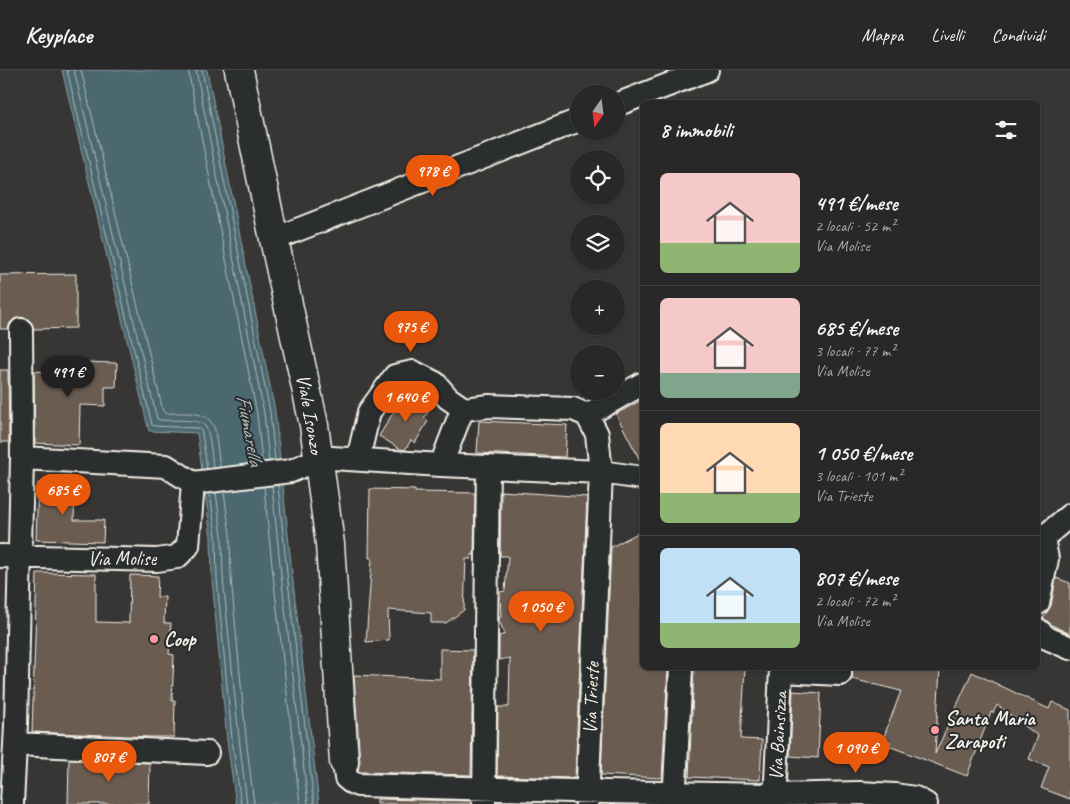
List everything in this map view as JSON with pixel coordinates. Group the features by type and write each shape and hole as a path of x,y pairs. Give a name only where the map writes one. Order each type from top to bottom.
{"street":[{"name":"Viale Isonzo","path":"239,70 314,425 330,544 344,762"},
{"path":"625,102 707,70"},
{"path":"274,239 570,124"},
{"path":"12,804 15,744 8,689 11,493 22,458 21,330"},
{"path":"358,459 369,412 396,376 413,372 435,383 448,398 464,409 489,406 573,409 587,415 640,385"},
{"path":"441,465 464,409"},
{"name":"Via Trieste","path":"587,415 597,434 600,472 587,797"},
{"path":"22,458 166,466 193,484 291,471 318,459 358,459 441,465 600,472 640,478"},
{"path":"484,796 488,467"},
{"name":"Via Molise","path":"10,556 157,560 177,557 188,546 193,484"},
{"path":"1040,593 1047,560 1040,536 1070,515"},
{"path":"1040,632 1047,638 1070,648"},
{"path":"674,798 681,670"},
{"name":"Via Bainsizza","path":"775,799 781,670"},
{"path":"793,670 840,674 840,670"},
{"path":"15,744 207,753"},
{"path":"344,762 346,778 358,785 484,796 775,799 859,793 894,800 915,798 926,804"}],"water":[{"name":"Fiumarella","path":"62,70 207,70 275,411 319,804 236,804 227,740 212,579 211,537 197,433 149,431"}],"building":[{"path":"76,274 76,328 34,329 28,319 20,317 10,323 8,329 0,329 0,275"},
{"path":"49,361 117,363 116,387 105,387 105,406 80,405 79,445 35,443 34,371 49,372"},
{"path":"0,370 8,370 9,442 0,442"},
{"path":"405,393 431,408 424,418 428,421 415,443 411,440 405,450 379,436"},
{"path":"640,401 640,460 616,414"},
{"path":"479,421 567,425 565,457 477,453"},
{"path":"38,483 75,484 74,520 104,520 103,542 36,540"},
{"path":"370,489 475,493 474,555 471,555 471,559 466,559 464,610 446,623 431,623 431,613 388,610 389,640 366,642 372,558 369,558"},
{"path":"501,491 587,497 575,778 497,776 498,707 509,707 510,658 499,660 499,636 505,634 499,621 499,617 501,617 500,592 505,591 508,556 500,556"},
{"path":"640,532 640,670 668,670 662,778 601,775 611,547"},
{"path":"37,573 96,574 96,622 129,623 130,575 158,576 157,597 165,597 164,623 171,623 169,654 174,655 172,701 175,701 174,737 32,732"},
{"path":"1056,578 1070,583 1070,634 1043,618 1051,606"},
{"path":"440,649 473,650 471,775 358,771 360,761 354,675 440,679"},
{"path":"694,670 745,670 741,739 762,740 760,780 689,777"},
{"path":"853,670 940,670 935,754 972,672 1049,709 1052,702 1070,710 1070,799 1041,788 1049,767 1029,759 1038,736 997,705 993,713 991,712 967,776 889,746 891,742 883,739 901,691 852,679"},
{"path":"793,691 821,693 818,758 790,756"},
{"path":"69,760 150,763 149,804 68,804"},
{"path":"377,799 471,801 471,804 377,804"}],"place":[{"name":"Coop","path":"154,639"},
{"name":"Santa Maria Zarapoti","path":"935,730"}]}
